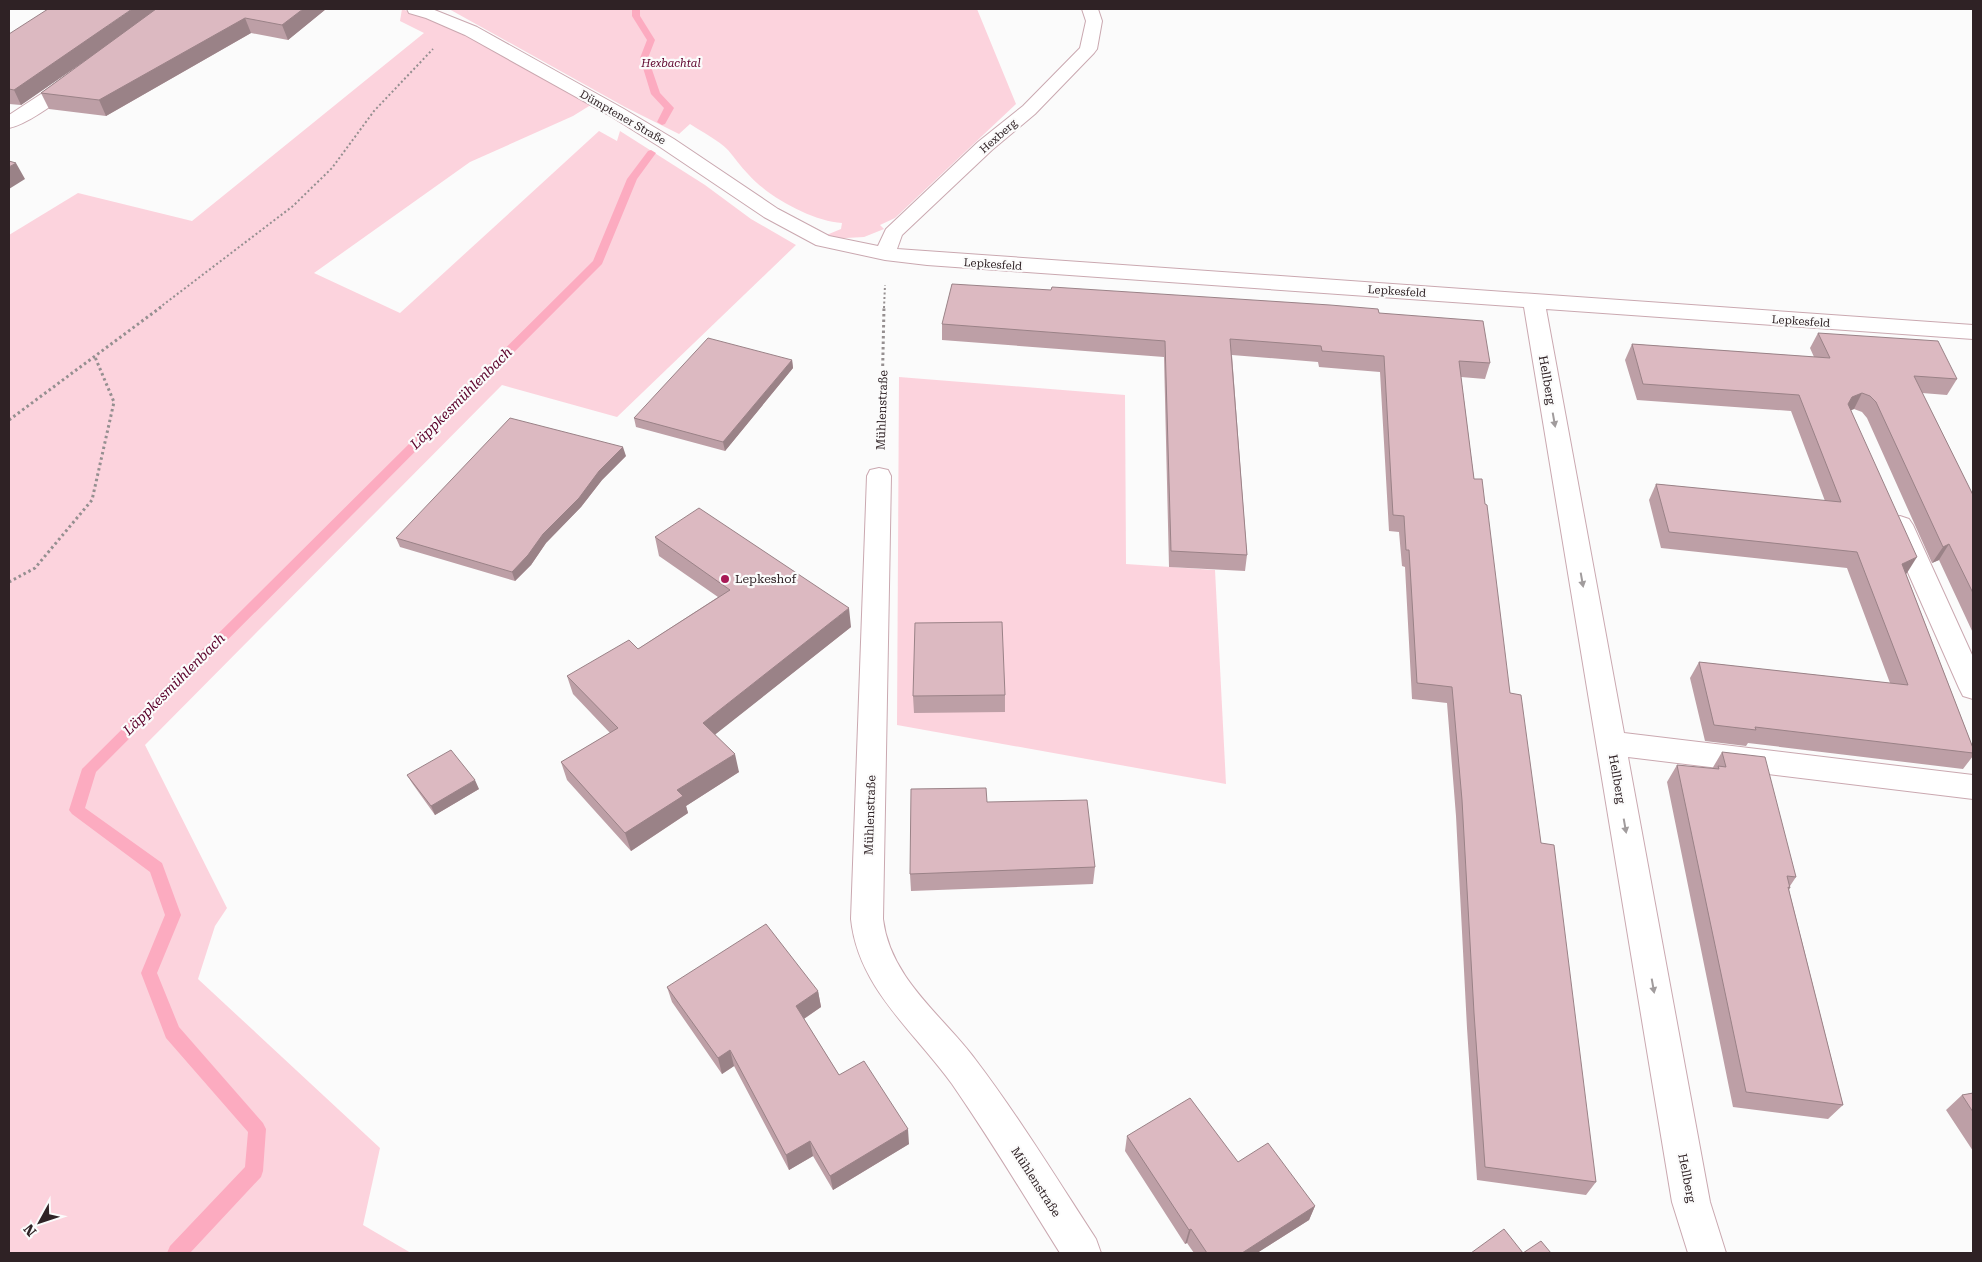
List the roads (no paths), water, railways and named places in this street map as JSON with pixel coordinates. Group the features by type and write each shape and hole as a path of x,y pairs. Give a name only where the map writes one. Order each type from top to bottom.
{"street":[{"name":"Dümptener Straße","path":"415,9 432,14 471,31 618,113 667,143 772,213 823,241"},
{"name":"Hexberg","path":"885,254 893,233 985,146 1029,110 1088,49 1094,21 1090,9"},
{"path":"9,123 42,103 88,70"},
{"name":"Lepkesfeld","path":"823,241 885,254 937,260 1484,297 1534,303 1973,332"},
{"name":"Hellberg","path":"1534,303 1691,1202 1707,1253"},
{"name":"Mühlenstraße","path":"880,476 867,919 872,945 880,966 894,987 962,1070 1082,1253"},
{"path":"1889,500 1973,688"},
{"path":"1611,743 1973,787"}],"waterway":[{"path":"636,9 636,16 651,40 644,58 656,94 669,108 662,122"},
{"name":"Läppkesmühlenbach","path":"177,1253 254,1171 257,1129 172,1032 149,973 173,915 156,868 77,810 89,769 598,262 632,179 651,153"}],"place":[{"name":"Lepkeshof","path":"725,579"}],"park label":[{"name":"Hexbachtal","path":"671,63"}]}
